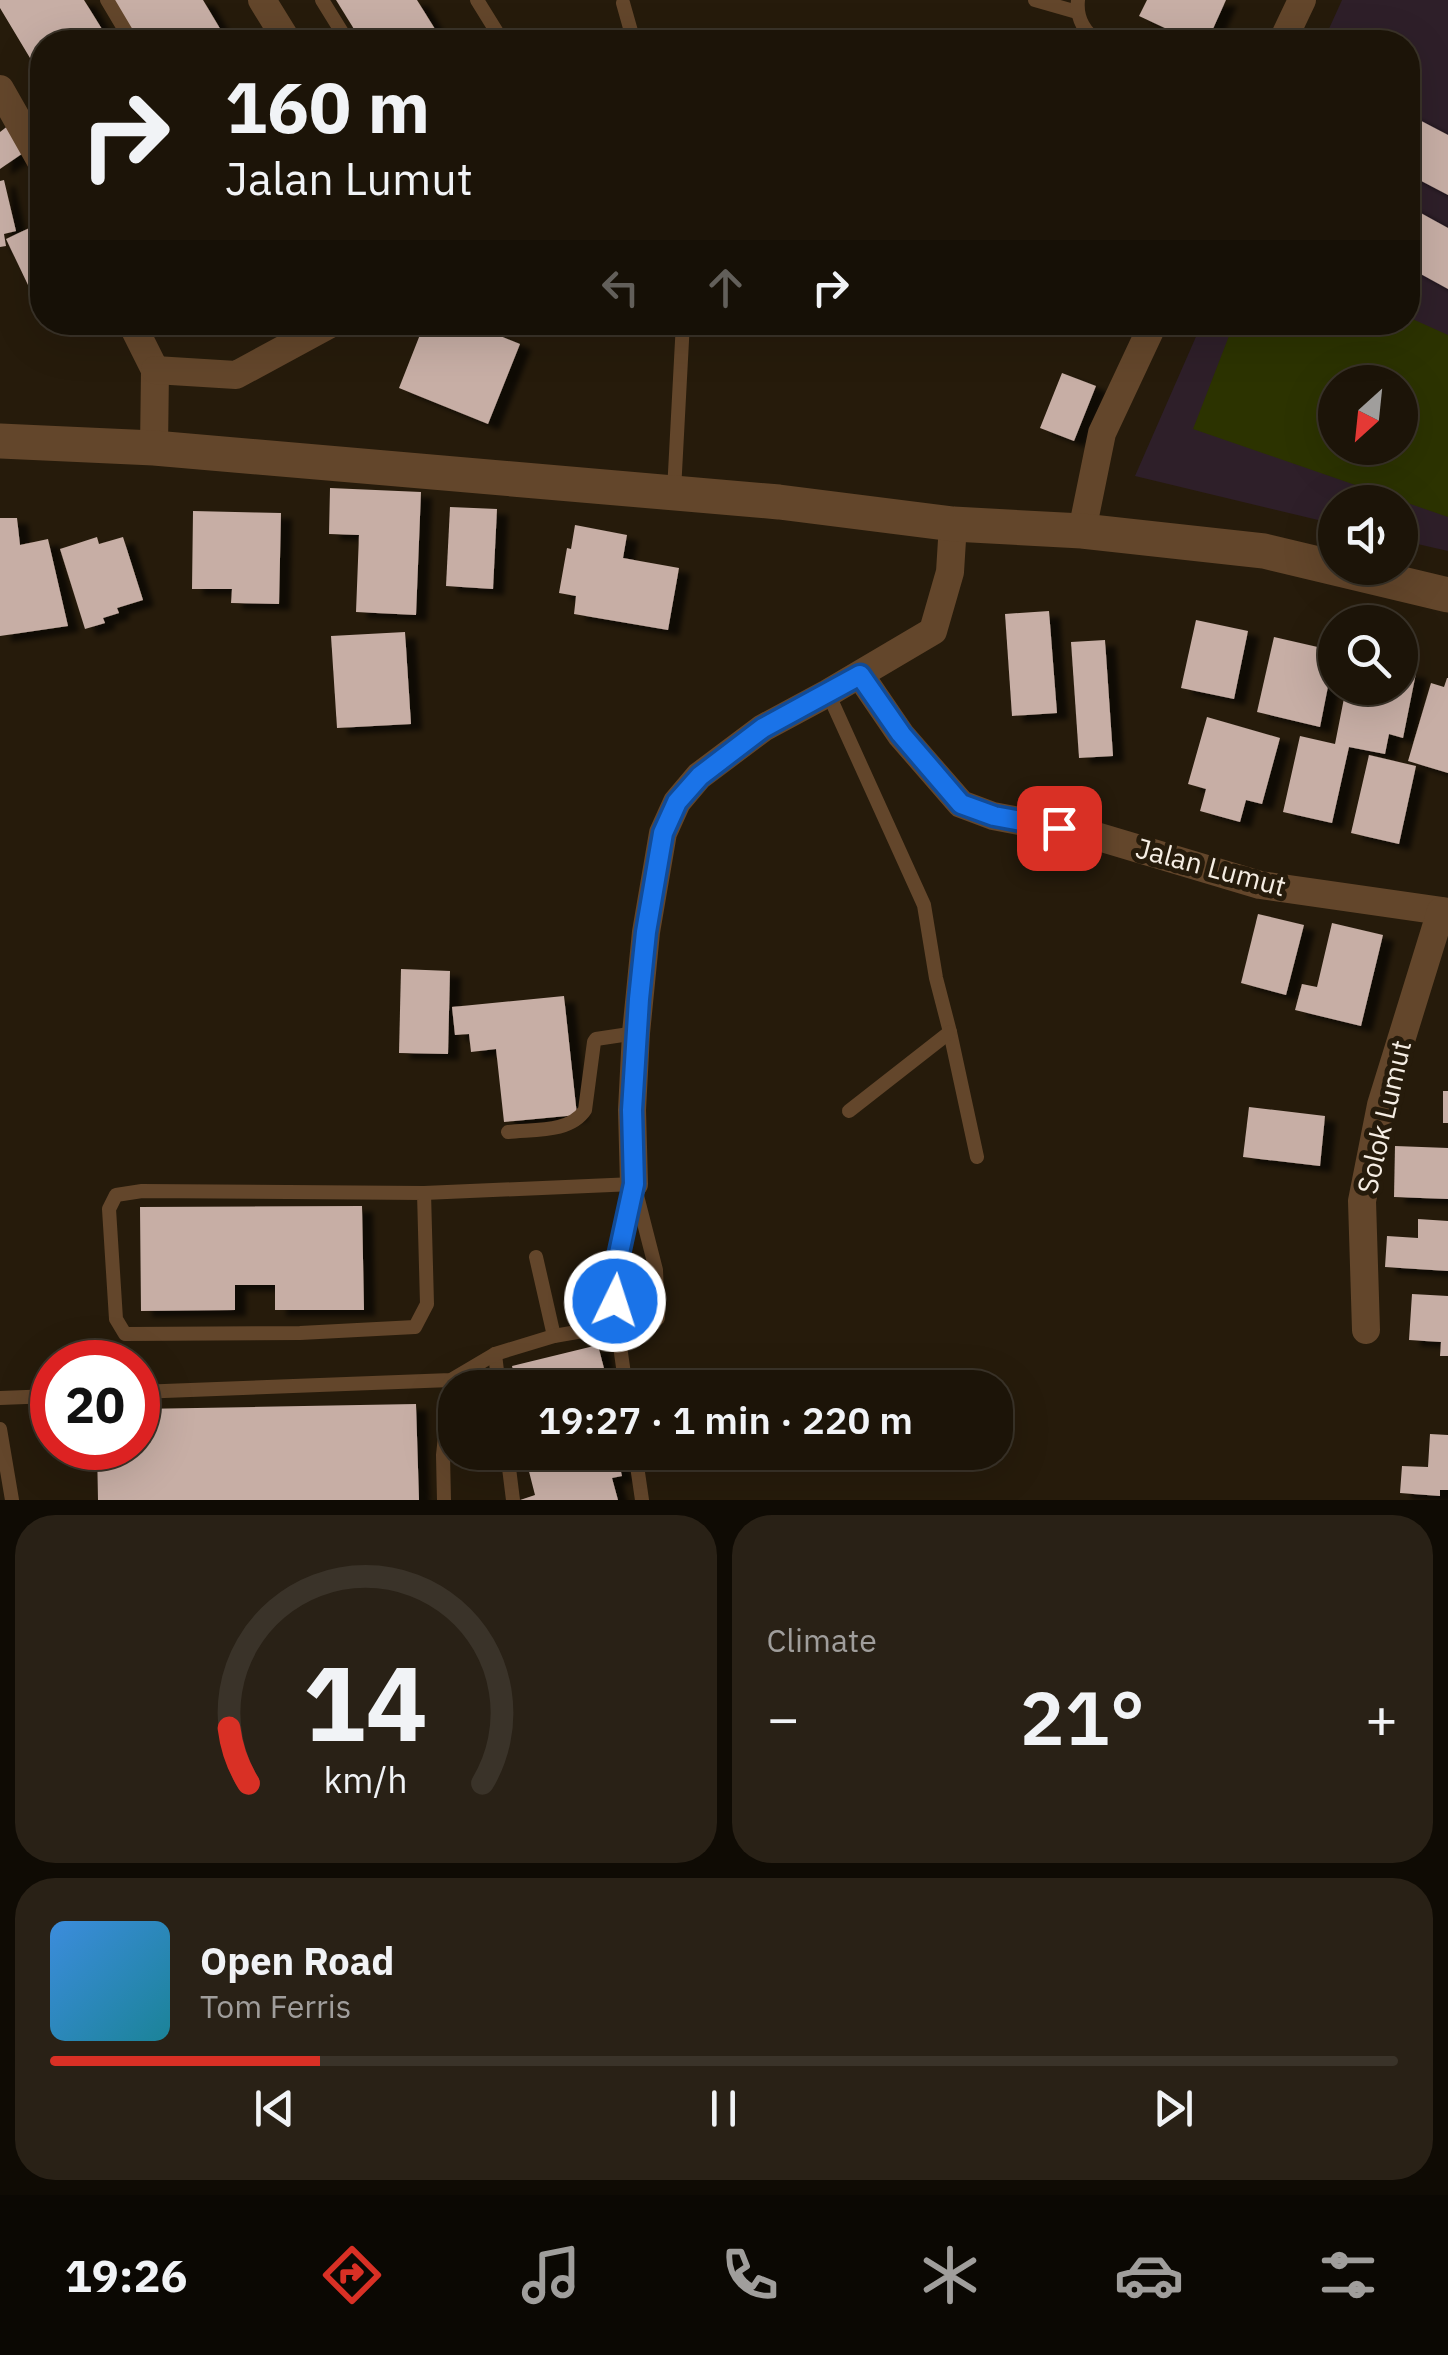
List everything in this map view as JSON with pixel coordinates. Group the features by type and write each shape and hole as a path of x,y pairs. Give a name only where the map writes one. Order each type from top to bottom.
{"street":[{"path":"262,0 281,30"},
{"path":"1288,30 1302,0"},
{"path":"0,89 30,142"},
{"path":"138,335 155,370 154,448"},
{"path":"155,370 236,375 310,335"},
{"path":"1082,531 1102,433 1148,335"},
{"path":"0,441 154,448 674,492 954,524 1082,531 1264,550 1448,596"},
{"path":"634,1184 632,1110 646,932 663,833 677,802 700,776 763,728 933,631 950,572 954,524"},
{"name":"Jalan Lumut","path":"860,675 901,734 961,804 994,816 1089,834 1260,884 1445,912"},
{"name":"Solok Lumut","path":"1366,1330 1362,1201 1381,1106 1445,912"}],"lane":[{"path":"106,0 125,30"},
{"path":"322,0 341,30"},
{"path":"478,0 496,30"},
{"path":"1035,0 1077,6 1088,30"},
{"path":"623,3 631,30"},
{"path":"674,492 682,335"},
{"path":"828,693 924,906 936,978 977,1158"},
{"path":"508,1132 568,1126 579,1119 585,1110 594,1042 636,1032"},
{"path":"849,1111 950,1032"},
{"path":"424,1193 427,1304 415,1328 124,1334 116,1320 108,1209 116,1196 142,1191 424,1193 634,1184"},
{"path":"469,1370 495,1354 554,1336 658,1318 656,1270 634,1184"},
{"path":"623,1370 614,1276 634,1184"},
{"path":"536,1257 554,1336"},
{"path":"495,1354 497,1370"},
{"path":"160,1391 438,1381"},
{"path":"0,1398 30,1397"},
{"path":"0,1429 12,1500"},
{"path":"443,1470 444,1500"},
{"path":"510,1470 513,1500"},
{"path":"638,1470 642,1500"}],"shaded area":[{"path":"1342,0 1448,0 1448,551 1418,544 1418,485 1318,485 1318,520 1135,476 1197,335 1420,335 1420,30 1328,30"}],"green space":[{"path":"1420,322 1448,335 1448,517 1418,507 1418,485 1355,485 1193,429 1229,335 1420,335"}],"building":[{"path":"0,0 84,0 103,30 30,30 30,58 0,8"},
{"path":"113,0 203,0 221,30 132,30"},
{"path":"336,0 417,0 436,30 355,30"},
{"path":"1147,0 1226,0 1212,30 1169,30 1139,16"},
{"path":"1420,120 1448,135 1448,195 1420,180"},
{"path":"9,125 26,151 0,169 0,132"},
{"path":"4,180 16,231 4,234 6,246 0,247 0,181"},
{"path":"1420,213 1448,228 1448,289 1420,274"},
{"path":"30,228 30,284 28,285 6,239"},
{"path":"420,335 498,335 520,344 488,424 399,388"},
{"path":"1062,373 1096,386 1074,441 1040,428"},
{"path":"330,488 421,492 416,615 356,612 359,535 329,534"},
{"path":"450,507 497,509 493,589 446,586"},
{"path":"193,511 281,513 279,604 231,603 232,589 192,589"},
{"path":"0,518 17,518 20,545 48,539 68,626 0,636"},
{"path":"575,525 627,535 623,558 679,568 668,630 574,614 576,596 559,593"},
{"path":"97,537 99,544 123,537 143,600 117,608 119,613 103,618 105,623 85,629 60,549"},
{"path":"1049,611 1057,713 1012,716 1005,614"},
{"path":"1196,620 1248,631 1234,699 1181,688"},
{"path":"405,632 411,724 337,728 331,636"},
{"path":"1274,637 1318,647 1318,705 1324,705 1320,727 1257,712"},
{"path":"1105,640 1113,756 1079,758 1071,642"},
{"path":"1447,678 1448,773 1408,761 1431,683 1444,687"},
{"path":"1343,705 1410,705 1403,738 1389,734 1385,754 1349,747 1332,823 1283,812 1300,736 1335,744"},
{"path":"1207,717 1280,738 1262,804 1246,800 1240,822 1200,811 1206,789 1188,784"},
{"path":"1369,755 1416,766 1399,844 1351,833"},
{"path":"1258,914 1304,925 1286,995 1241,983"},
{"path":"1332,923 1383,935 1361,1026 1295,1010 1302,984 1317,987"},
{"path":"401,969 450,971 448,1054 399,1053"},
{"path":"564,996 577,1115 504,1122 496,1049 471,1052 469,1034 455,1035 452,1007"},
{"path":"1443,1091 1448,1091 1448,1123 1443,1123"},
{"path":"1249,1107 1325,1116 1320,1166 1243,1157"},
{"path":"1395,1146 1448,1148 1448,1199 1394,1197"},
{"path":"362,1206 364,1310 275,1310 275,1285 235,1285 235,1310 141,1311 140,1207"},
{"path":"1418,1219 1448,1221 1448,1271 1385,1267 1387,1236 1418,1238"},
{"path":"1412,1294 1448,1296 1448,1356 1440,1356 1441,1342 1409,1340"},
{"path":"598,1345 604,1370 513,1370 512,1366"},
{"path":"416,1404 419,1500 98,1500 97,1470 160,1470 160,1409"},
{"path":"1430,1434 1448,1435 1448,1490 1440,1490 1440,1496 1400,1493 1402,1466 1428,1467"},
{"path":"529,1470 620,1470 622,1476 612,1478 618,1500 520,1500 535,1495"}],"route":[{"path":"615,1301 614,1276 634,1184 632,1110 646,932 663,833 677,802 700,776 763,728 860,675 901,734 961,804 994,816 1059,828"}]}
